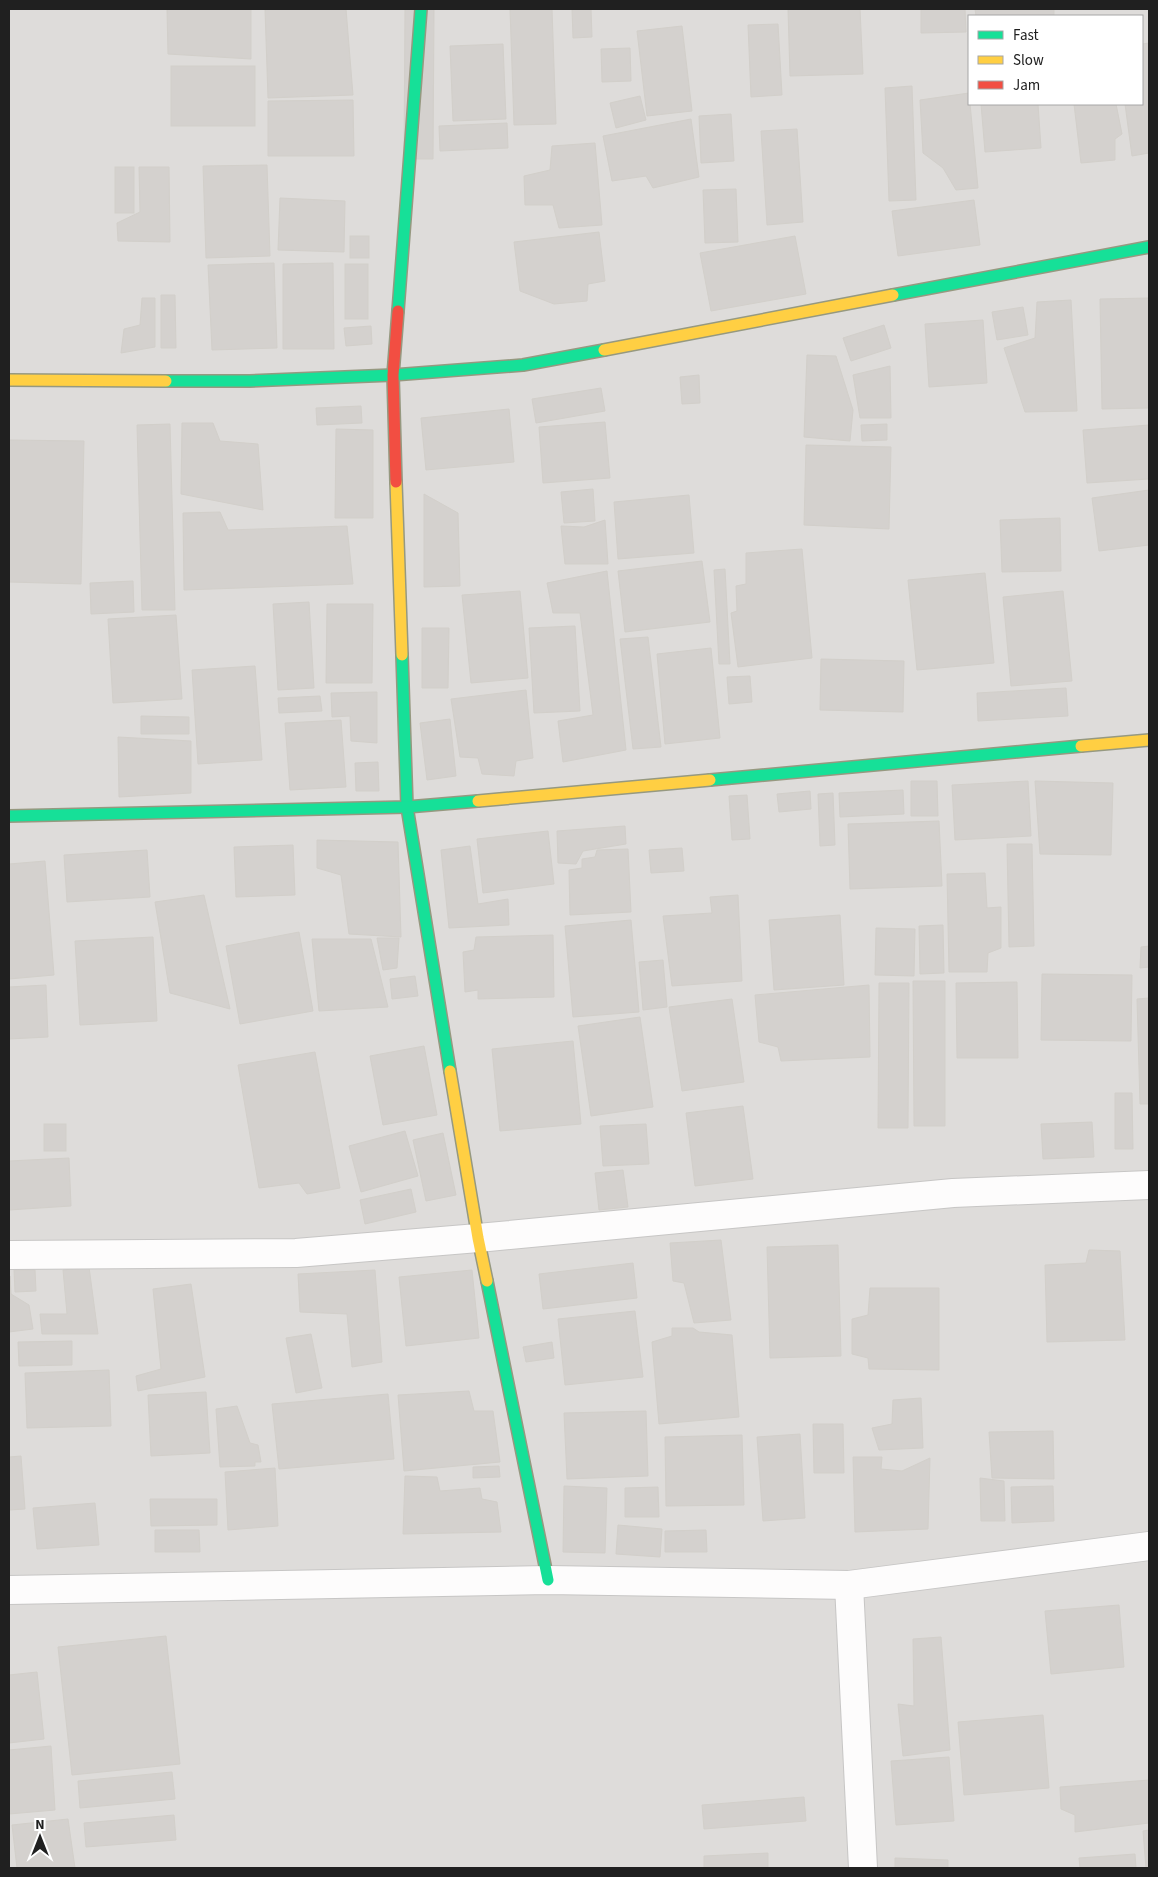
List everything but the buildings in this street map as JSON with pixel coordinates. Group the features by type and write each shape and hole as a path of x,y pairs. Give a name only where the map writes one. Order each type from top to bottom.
{"street":[{"path":"421,9 393,375 407,807 478,1238 548,1580"},
{"path":"9,380 250,381 393,375 523,365 1149,247"},
{"path":"9,816 407,807 1149,740"},
{"path":"9,1254 296,1253 478,1238 953,1193 1149,1185"},
{"path":"9,1590 548,1580 848,1585 1149,1546"},
{"path":"848,1585 863,1868"}],"shaded area":[{"path":"9,9 1149,9 1149,1868 9,1868"}],"traffic: fast":[{"path":"398,311 421,9"},
{"path":"893,295 1149,247"},
{"path":"166,381 250,381 393,375 523,365 604,350"},
{"path":"402,655 407,807 450,1071"},
{"path":"710,780 1081,746"},
{"path":"9,816 407,807 478,801"},
{"path":"487,1281 548,1580"}],"traffic: slow":[{"path":"604,350 893,295"},
{"path":"9,380 166,381"},
{"path":"396,482 402,655"},
{"path":"1081,746 1149,740"},
{"path":"478,801 710,780"},
{"path":"450,1071 487,1281"}],"traffic: jam":[{"path":"396,482 393,375 398,311"}]}
